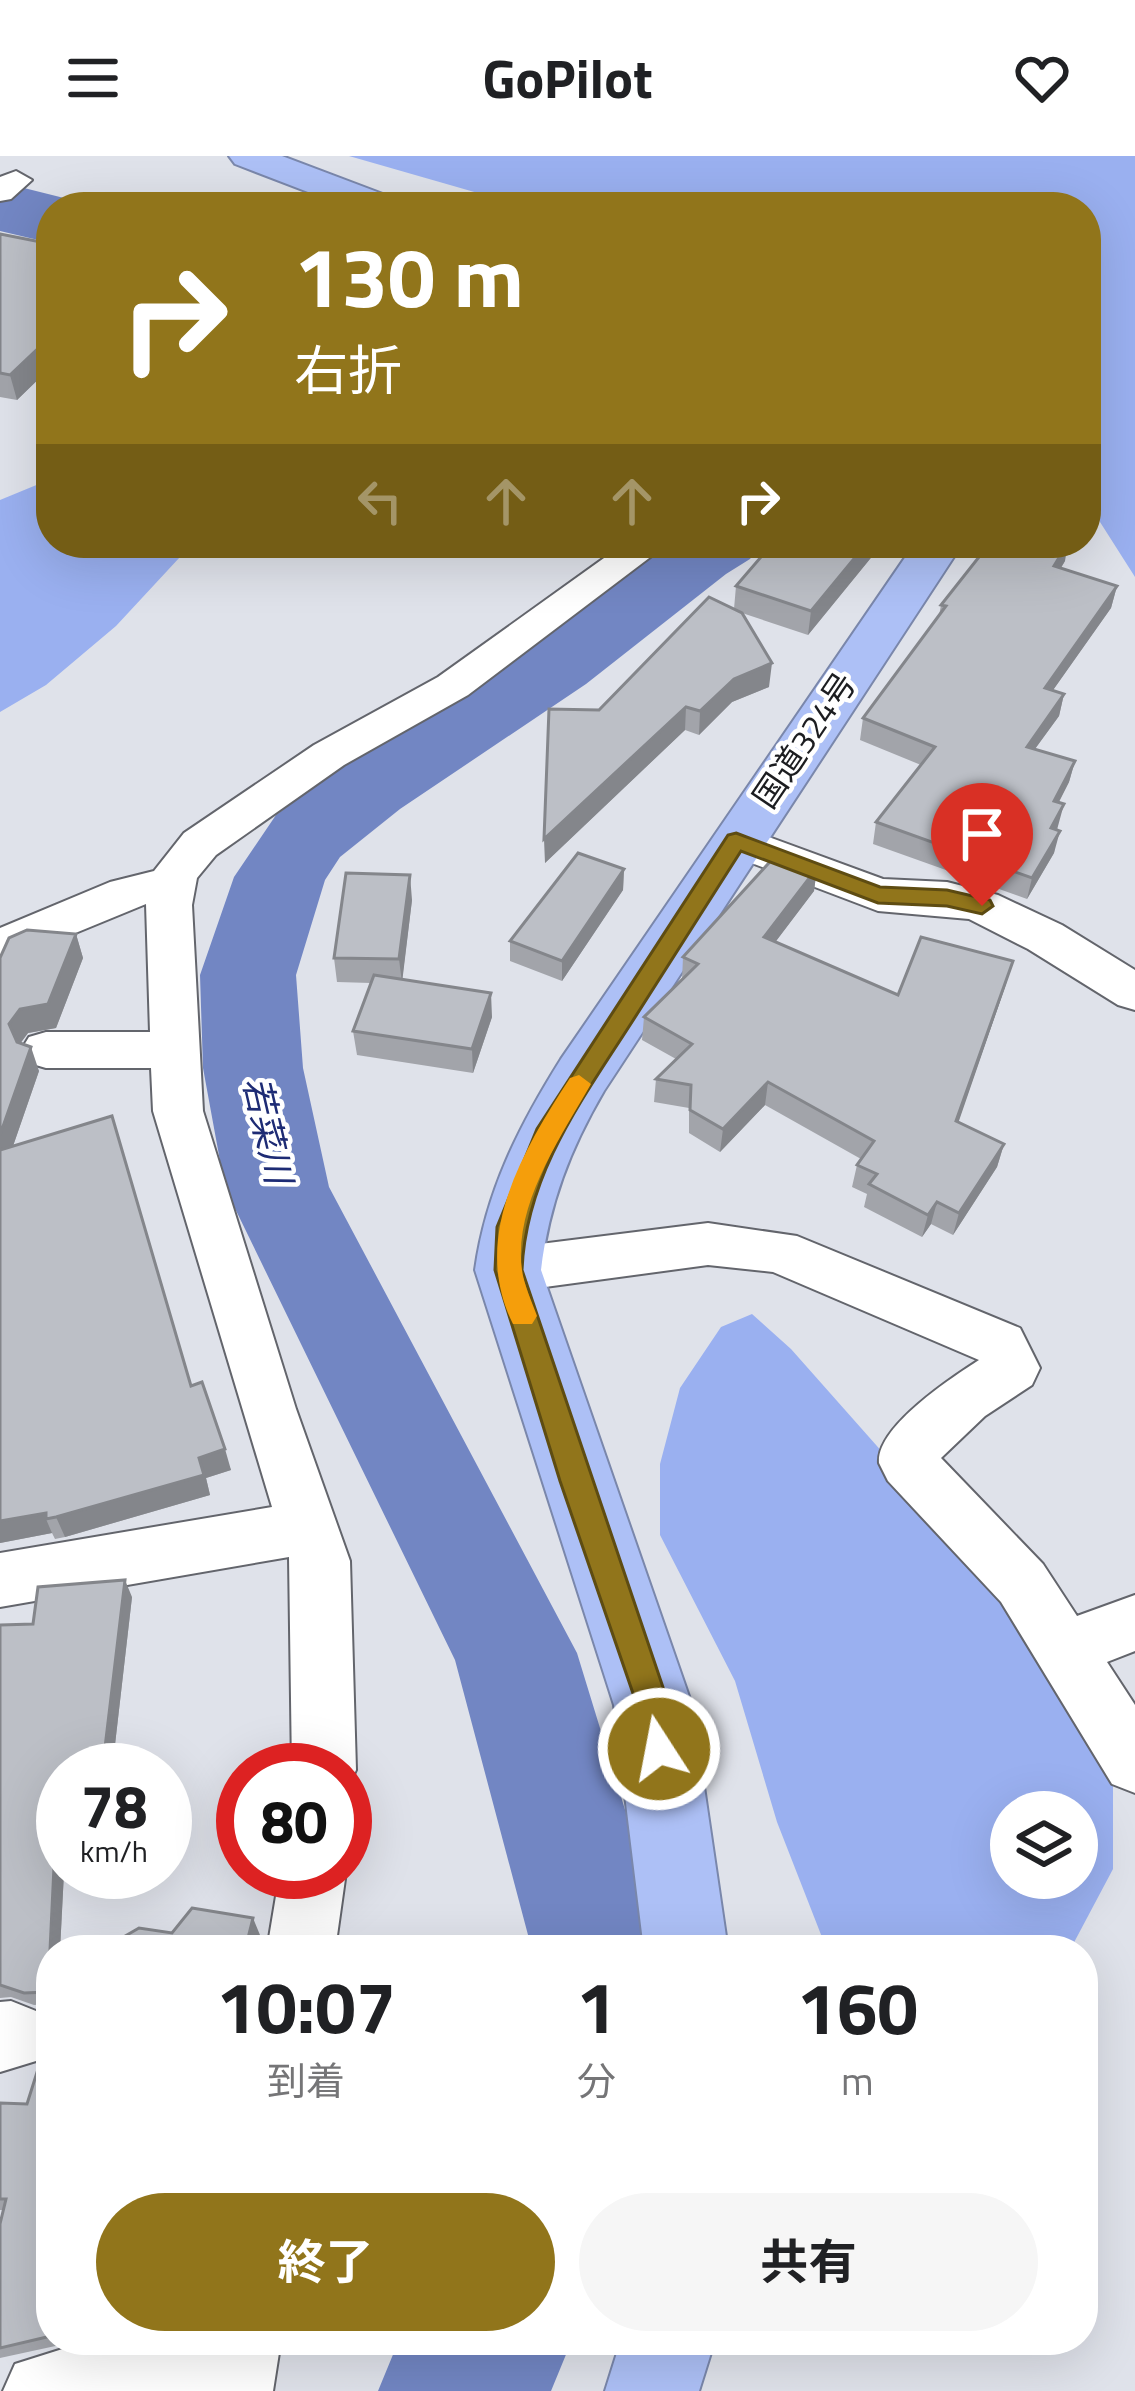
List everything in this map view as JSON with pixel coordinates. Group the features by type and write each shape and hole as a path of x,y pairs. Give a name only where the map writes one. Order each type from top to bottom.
{"highway":[{"path":"248,156 343,192"},
{"name":"国道324号","path":"684,1935 653,1705 508,1270 510,1227 546,1136 736,840 929,558"},
{"path":"652,2391 663,2355"}],"street":[{"path":"323,1743 320,1561 178,1111 169,905 174,883 200,844 230,822 329,755 453,686 629,558"},
{"path":"736,840 878,895 947,898 982,906 1045,937 1135,992"},
{"path":"0,947 126,893 174,883"},
{"path":"46,1050 175,1050"},
{"path":"508,1270 708,1244 778,1251 1000,1344 1012,1368 964,1399 908,1453 908,1463 1022,1583 1135,1762"},
{"path":"0,1580 309,1527"},
{"path":"1064,1649 1135,1623"},
{"path":"303,1935 309,1899"},
{"path":"42,2391 239,2361"}],"shaded area":[{"path":"349,156 1135,156 1135,577 1101,524 1101,192 475,192"},
{"path":"0,182 40,192 36,192 36,239 0,231"},
{"path":"36,485 36,558 179,558 116,626 46,685 0,712 0,500"},
{"path":"752,1314 791,1349 892,1463 1045,1655 1113,1776 1113,1869 1098,1897 1098,1791 990,1791 990,1899 1097,1899 1078,1935 821,1935 777,1822 735,1681 660,1535 660,1464 680,1388 721,1327"}],"building":[{"path":"0,234 36,241 36,350 10,375 0,373"},
{"path":"760,558 855,558 811,611 736,586"},
{"path":"978,558 1059,558 1054,566 1117,586 1045,688 1064,694 1027,747 1075,761 1054,801 1064,804 1051,828 1060,831 1032,878 876,822 935,747 863,718 946,606 941,605"},
{"path":"709,597 742,613 772,663 734,679 700,711 686,707 544,839 549,709 599,710"},
{"path":"578,853 624,869 562,961 510,941"},
{"path":"778,853 817,868 764,937 898,995 921,937 1013,961 956,1121 1004,1144 959,1213 937,1202 928,1215 869,1184 877,1174 857,1165 874,1141 768,1082 723,1129 690,1110 691,1085 656,1079 692,1044 644,1017 698,964 683,957"},
{"path":"346,873 410,875 399,959 334,958"},
{"path":"27,930 76,934 48,1004 20,1009 9,1024 17,1042 31,1047 0,1135 0,958 9,938"},
{"path":"374,975 491,993 472,1049 353,1031"},
{"path":"112,1116 191,1386 202,1382 225,1449 199,1458 204,1475 56,1517 46,1519 46,1513 0,1521 0,1150"},
{"path":"125,1580 106,1743 36,1743 36,1899 52,1899 51,1935 36,1935 36,1992 24,1993 0,1985 0,1625 33,1624 38,1587"},
{"path":"192,1908 253,1918 249,1935 127,1935 139,1928 172,1933"},
{"path":"36,2076 36,2340 0,2348 0,2224 6,2199 0,2199 0,2103 27,2104"}],"waterway":[{"name":"若菜川","path":"596,1935 515,1653 277,1188 253,1068 248,975 280,877 308,836 369,789 557,666 697,558"},
{"name":"若菜川","path":"455,2391 484,2355"}],"slow traffic":[{"path":"523,1316 508,1270 510,1227 546,1136 579,1084"}],"route":[{"path":"659,1749 653,1705 508,1270 510,1227 522,1194 546,1136 736,840 878,895 947,898 982,906"}]}
